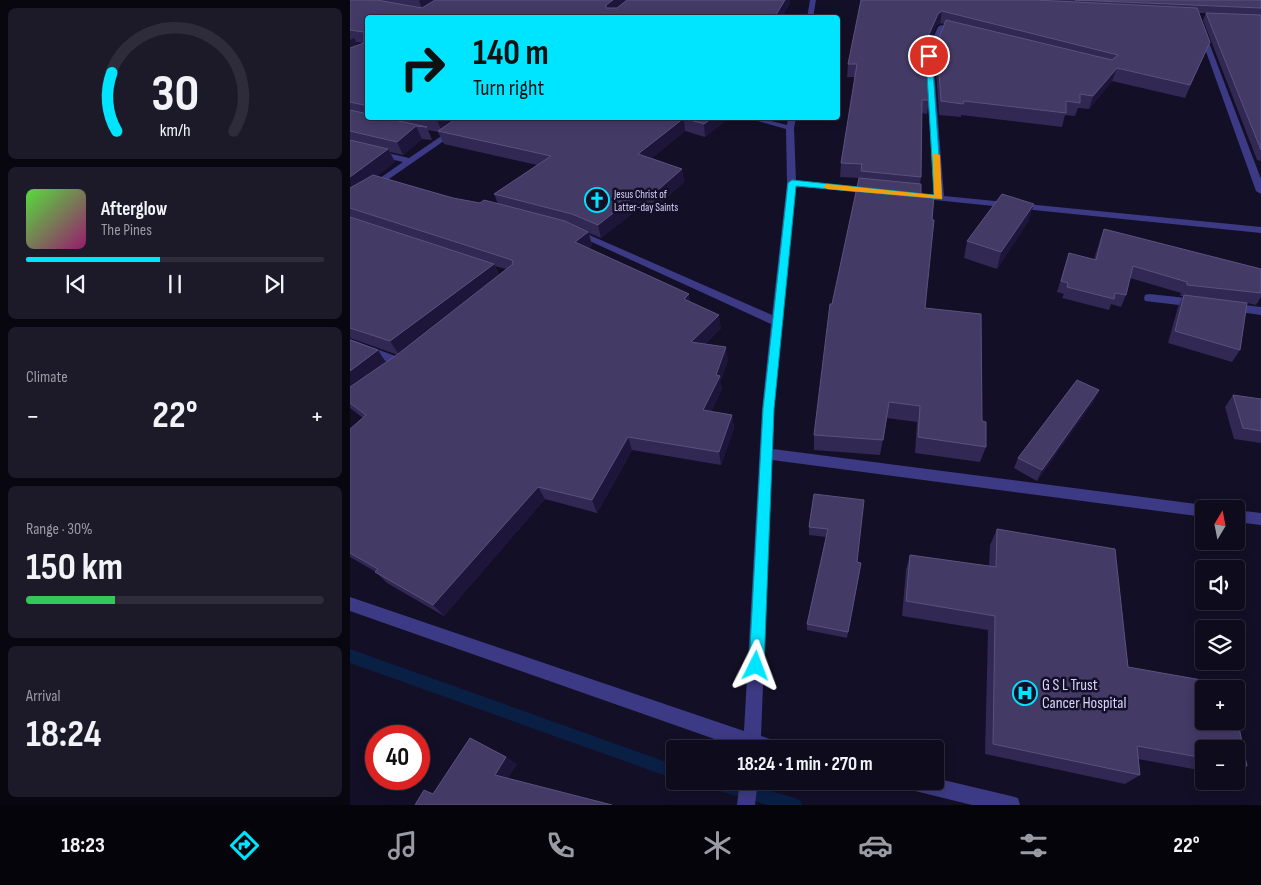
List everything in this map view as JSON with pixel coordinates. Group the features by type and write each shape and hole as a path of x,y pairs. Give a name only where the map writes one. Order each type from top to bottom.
{"street":[{"path":"810,15 813,0"},
{"path":"1199,25 1261,191"},
{"path":"939,198 929,56 941,27 968,33"},
{"path":"350,203 387,182 440,136 469,120"},
{"path":"752,740 768,409 792,183 791,123 767,120"},
{"path":"350,147 410,161"},
{"path":"792,183 880,192"},
{"path":"910,195 1261,230"},
{"path":"564,229 778,322"},
{"path":"1149,298 1261,310"},
{"path":"350,343 405,360 387,374"},
{"path":"766,454 1195,511"},
{"path":"1245,517 1261,519"},
{"path":"350,604 735,740"},
{"path":"944,789 1011,805"},
{"path":"746,805 748,790"}],"building":[{"path":"350,0 377,0 422,8 435,0 613,0 606,5 606,8 617,8 627,0 785,0 776,15 365,15 365,105 350,102 350,48 364,43 364,32 350,30"},
{"path":"861,0 1035,0 1197,8 1210,42 1190,85 1117,68 1093,96 1080,94 1080,103 1066,101 1066,113 964,101 963,104 941,101 937,43 946,20 1112,60 1118,55 942,11 938,14 925,43 929,100 922,100 921,177 861,171 862,164 841,163 857,64 848,64"},
{"path":"1075,0 1261,0 1261,8"},
{"path":"1206,13 1261,15 1261,150"},
{"path":"350,110 365,113 365,120 394,120 427,127 416,126 397,142 350,131"},
{"path":"454,120 681,120 638,154 682,169 652,195 641,191 598,225 572,214 494,194 551,156 438,131"},
{"path":"691,120 709,120 704,124"},
{"path":"350,140 388,149 350,177"},
{"path":"373,175 453,198 480,203 484,200 565,221 588,232 575,242 689,294 684,299 719,315 691,342 726,347 716,375 720,376 703,410 732,415 719,452 628,437 592,500 538,487 433,605 375,572 378,569 350,553 350,429 366,415 350,403 350,387 398,354 513,264 512,260 350,208 350,188"},
{"path":"859,178 921,184 921,194 934,196 932,220 934,220 925,308 981,314 982,421 986,422 986,447 918,437 920,406 889,402 883,440 814,435 830,304 832,304"},
{"path":"1002,194 1034,204 1001,252 967,241"},
{"path":"350,217 494,264 390,341 350,328"},
{"path":"1104,229 1261,269 1261,293 1187,285 1187,282 1133,266 1126,295 1115,293 1114,299 1067,287 1068,283 1061,281 1069,253 1096,260"},
{"path":"1184,295 1247,303 1240,350 1175,331"},
{"path":"350,340 378,350 350,371"},
{"path":"1077,380 1099,390 1042,470 1018,458"},
{"path":"1233,395 1261,399 1261,431 1243,428"},
{"path":"814,494 864,500 857,562 861,563 848,632 807,624 828,529 809,527"},
{"path":"997,529 1115,549 1128,667 1202,680 1195,680 1195,730 1240,730 1242,740 1195,740 1195,756 1137,746 1140,775 993,744 995,616 906,601 910,555 996,567"},
{"path":"470,738 506,757 495,775 612,805 415,805 424,790 433,794"}],"waterway":[{"path":"350,656 666,769"},
{"path":"741,790 795,805"}],"slow traffic":[{"path":"827,186 939,198 936,155"}],"place":[{"name":"Jesus Christ of Latter-day Saints","path":"597,200"},
{"name":"G S L Trust Cancer Hospital","path":"1025,693"}],"route":[{"path":"756,666 768,409 792,183 939,198 929,56"}]}
